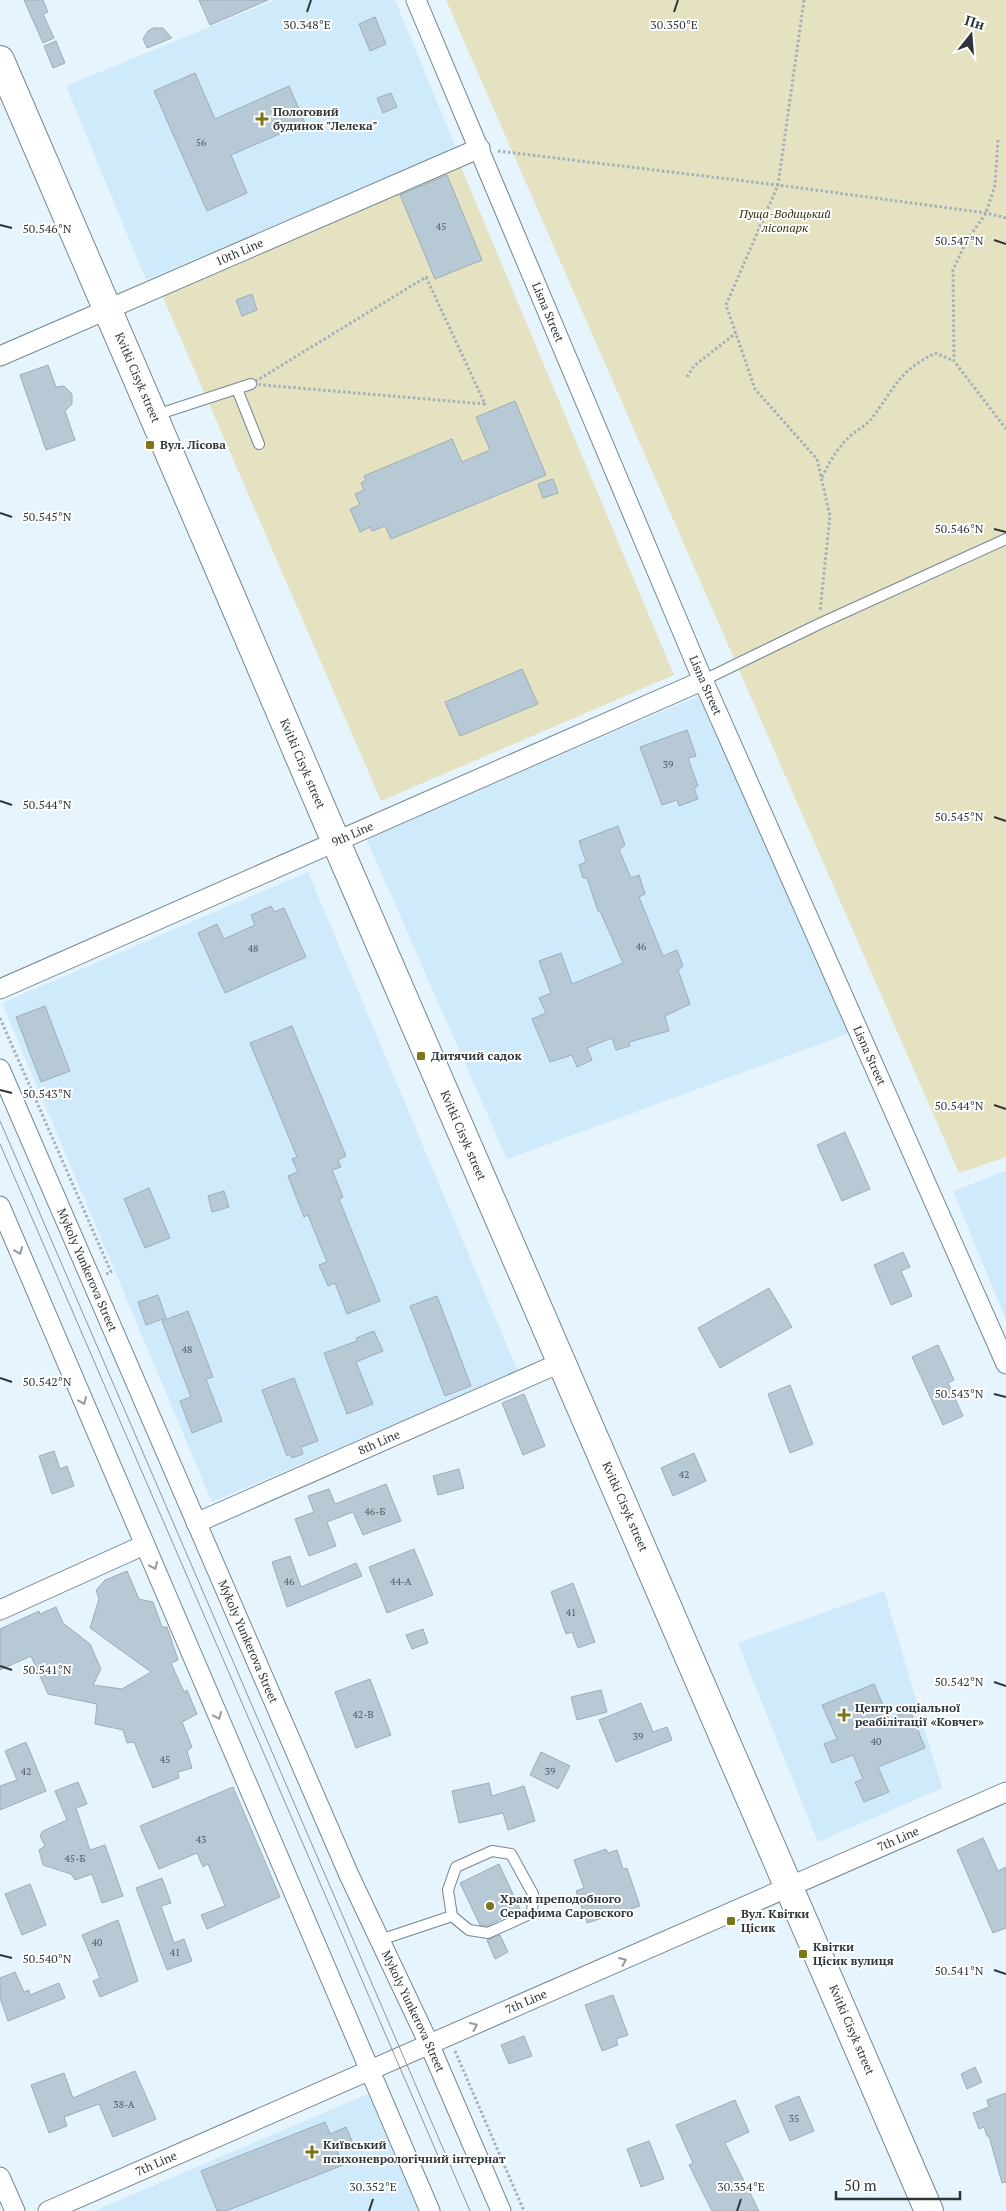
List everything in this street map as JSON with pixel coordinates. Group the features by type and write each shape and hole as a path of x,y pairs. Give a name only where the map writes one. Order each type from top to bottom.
{"street":[{"name":"Lisna Street","path":"416,0 704,680 1006,1364"},
{"name":"Kvitki Cisyk street","path":"0,60 110,310 336,843 791,1887 929,2211"},
{"name":"10th Line","path":"0,356 110,310 480,148"},
{"name":"9th Line","path":"0,989 704,680"},
{"name":"Mykoly Yunkerova Street","path":"0,1069 349,1875 430,2046 501,2211"},
{"path":"0,1206 430,2211"},
{"name":"8th Line","path":"196,1524 562,1362"},
{"path":"0,1610 144,1545"},
{"name":"7th Line","path":"48,2211 430,2046 1006,1792"},
{"path":"0,2177 15,2211"}],"lane":[{"path":"155,416 251,384"},
{"path":"236,389 259,444"},
{"path":"704,680 819,624 1006,539"},
{"path":"492,1851 511,1854 533,1894 532,1913 488,1933 469,1930 452,1916 448,1890 456,1867 492,1851"},
{"path":"380,1940 452,1916"}],"path":[{"path":"804,0 778,185 726,306 754,389 818,459 830,516 819,624"},
{"path":"954,361 953,270 966,242 986,213 995,185 998,140"},
{"path":"480,148 778,185 986,213 1006,218"},
{"path":"426,277 485,404 388,396 251,384 426,277"},
{"path":"687,377 694,366 736,333"},
{"path":"822,479 832,456 847,439 871,420 894,386 916,362 936,353 954,361 1006,429"},
{"path":"0,1018 111,1272 91,1279"}],"shaded area":[{"name":"Пологовий будинок \"Лелека\"","path":"275,0 395,0 458,153 146,280 66,86"},
{"path":"699,696 850,1033 507,1159 366,838"},
{"path":"308,872 518,1372 212,1502 2,1003"},
{"path":"1006,1171 1006,1320 953,1191"},
{"name":"Центр соціальної реабілітації «Ковчег»","path":"884,1591 942,1788 818,1842 738,1643"},
{"name":"Київський психоневрологічний інтернат","path":"368,2094 419,2211 94,2211"}],"green space":[{"name":"Пуща-Водицький лісопарк","path":"446,0 1006,0 1006,1157 959,1173"},
{"path":"461,167 674,675 381,801 162,295"}],"building":[{"path":"24,0 43,0 48,12 43,14 54,38 43,43"},
{"path":"199,0 268,0 210,25"},
{"path":"375,17 386,44 370,51 359,24"},
{"path":"153,28 163,28 172,38 147,48 143,39 148,31"},
{"path":"56,41 65,63 53,68 44,46"},
{"path":"195,73 215,119 289,86 305,123 231,155 247,193 207,211 154,91"},
{"path":"391,93 397,107 383,113 377,98"},
{"path":"447,175 482,260 435,279 400,195"},
{"path":"252,294 257,310 242,316 236,300"},
{"path":"48,365 56,387 64,386 72,394 72,404 65,411 75,440 46,450 20,375"},
{"path":"515,401 546,475 391,539 385,526 372,531 370,527 360,532 350,509 360,505 355,494 364,490 361,483 366,480 364,476 452,439 462,462 490,450 476,417"},
{"path":"553,479 558,493 543,498 538,484"},
{"path":"522,669 538,704 460,736 445,702"},
{"path":"687,730 696,756 688,758 698,786 694,788 698,799 679,806 677,800 662,805 640,747"},
{"path":"618,826 625,845 619,850 631,878 639,875 645,894 639,897 663,956 677,950 683,966 678,970 690,1004 665,1016 669,1031 629,1042 630,1046 616,1050 612,1038 587,1048 592,1060 577,1067 572,1055 550,1062 532,1019 546,1013 539,998 551,993 539,961 561,953 572,984 623,963 600,911 598,911 587,878 583,878 579,865 586,862 579,841"},
{"path":"271,906 274,912 284,908 306,957 225,993 198,933 217,924 224,939 255,925 251,915"},
{"path":"45,1006 70,1071 41,1082 16,1017"},
{"path":"292,1026 346,1156 338,1160 341,1167 332,1170 343,1197 339,1199 380,1301 347,1314 335,1283 328,1286 319,1265 327,1262 308,1215 304,1217 288,1176 298,1172 292,1159 297,1157 250,1043"},
{"path":"845,1132 870,1189 842,1201 817,1145"},
{"path":"149,1188 170,1238 145,1248 124,1199"},
{"path":"224,1191 229,1207 212,1212 208,1196"},
{"path":"903,1252 910,1267 901,1271 912,1296 891,1305 874,1265"},
{"path":"769,1288 792,1327 720,1368 698,1328"},
{"path":"158,1295 166,1318 146,1325 138,1302"},
{"path":"437,1296 471,1386 445,1396 410,1306"},
{"path":"188,1311 213,1377 206,1379 222,1421 192,1433 180,1401 191,1397 162,1321"},
{"path":"374,1331 383,1351 356,1362 373,1404 347,1414 324,1353 357,1341 356,1338"},
{"path":"938,1345 954,1380 948,1383 963,1416 943,1425 912,1357"},
{"path":"294,1378 318,1441 301,1447 303,1454 292,1458 290,1454 287,1456 262,1390"},
{"path":"790,1385 813,1444 790,1453 768,1394"},
{"path":"524,1394 545,1446 523,1455 502,1403"},
{"path":"54,1451 60,1469 67,1466 74,1486 52,1494 39,1456"},
{"path":"694,1453 706,1481 673,1496 661,1468"},
{"path":"459,1469 464,1488 438,1495 433,1476"},
{"path":"386,1484 401,1521 363,1535 353,1512 327,1522 336,1546 309,1556 295,1519 314,1512 308,1496 329,1489 335,1504"},
{"path":"414,1549 433,1595 387,1613 369,1567"},
{"path":"290,1556 301,1587 356,1563 362,1576 287,1607 272,1562"},
{"path":"127,1571 139,1599 153,1602 162,1627 167,1627 178,1660 171,1663 184,1692 187,1690 197,1714 182,1722 192,1747 187,1751 192,1768 178,1772 179,1778 153,1788 134,1742 127,1743 123,1730 95,1724 97,1704 48,1694 31,1656 0,1670 0,1629 39,1611 40,1614 56,1607 63,1623 90,1644 101,1669 93,1685 122,1689 151,1672 90,1628 99,1599 96,1590 105,1580"},
{"path":"573,1583 595,1642 578,1648 572,1632 566,1634 551,1592"},
{"path":"423,1629 428,1643 412,1649 406,1635"},
{"path":"370,1679 391,1735 356,1748 335,1692"},
{"path":"874,1684 889,1719 910,1710 925,1748 878,1767 889,1792 864,1802 855,1782 863,1779 853,1755 832,1763 824,1744 837,1739 822,1705"},
{"path":"601,1690 607,1712 577,1720 571,1697"},
{"path":"641,1703 653,1732 667,1727 672,1740 616,1762 599,1720"},
{"path":"26,1742 46,1791 0,1810 0,1786 17,1780 5,1751"},
{"path":"541,1752 570,1766 558,1789 530,1775"},
{"path":"78,1782 87,1804 76,1808 90,1850 105,1845 123,1896 102,1903 92,1874 75,1880 71,1874 43,1865 39,1850 45,1846 40,1836 43,1831 67,1820 55,1791"},
{"path":"489,1783 492,1796 524,1786 535,1821 508,1830 503,1813 459,1823 452,1791"},
{"path":"233,1787 280,1897 207,1929 201,1915 225,1906 208,1864 203,1867 197,1853 159,1869 140,1826"},
{"path":"983,1838 998,1871 1006,1867 1006,1928 993,1933 957,1850"},
{"path":"606,1849 608,1853 617,1850 623,1869 627,1868 640,1906 587,1923 576,1891 584,1888 574,1860"},
{"path":"499,1864 520,1909 487,1926 480,1925 460,1883"},
{"path":"162,1878 171,1903 161,1906 174,1943 184,1939 192,1961 167,1970 136,1888"},
{"path":"30,1884 46,1925 22,1935 5,1894"},
{"path":"118,1920 138,1981 100,1997 93,1981 100,1978 82,1935"},
{"path":"500,1935 508,1952 495,1959 487,1940"},
{"path":"15,1972 24,1992 29,1990 30,1995 59,1983 65,1998 8,2021 0,1998 0,1978"},
{"path":"613,1995 628,2035 616,2039 618,2045 602,2051 585,2005"},
{"path":"524,2036 532,2056 509,2064 501,2045"},
{"path":"975,2067 982,2082 967,2089 961,2074"},
{"path":"135,2071 156,2119 113,2137 99,2104 64,2117 67,2126 49,2133 31,2085 64,2073 73,2098"},
{"path":"1006,2093 1006,2182 1002,2183 989,2136 987,2136 984,2127 979,2129 973,2113 989,2107 987,2100"},
{"path":"799,2096 814,2131 790,2141 775,2106"},
{"path":"735,2100 749,2132 725,2143 759,2211 712,2211 689,2165 693,2163 676,2125"},
{"path":"325,2122 330,2134 346,2127 352,2141 336,2148 343,2165 226,2211 217,2211 201,2171"},
{"path":"649,2141 664,2179 641,2187 627,2149"}],"tram line":[{"path":"0,1121 470,2211"},
{"path":"0,1144 439,2158"}],"place":[{"name":"Пологовий будинок \"Лелека\"","path":"262,119"},
{"name":"Вул. Лісова","path":"150,445"},
{"name":"Дитячий садок","path":"421,1056"},
{"name":"Центр соціальної реабілітації «Ковчег»","path":"844,1715"},
{"name":"Храм преподобного Серафима Саровского","path":"490,1906"},
{"name":"Вул. Квітки Цісик","path":"731,1921"},
{"name":"Квітки Цісик вулиця","path":"803,1954"},
{"name":"Київський психоневрологічний інтернат","path":"312,2152"}]}
